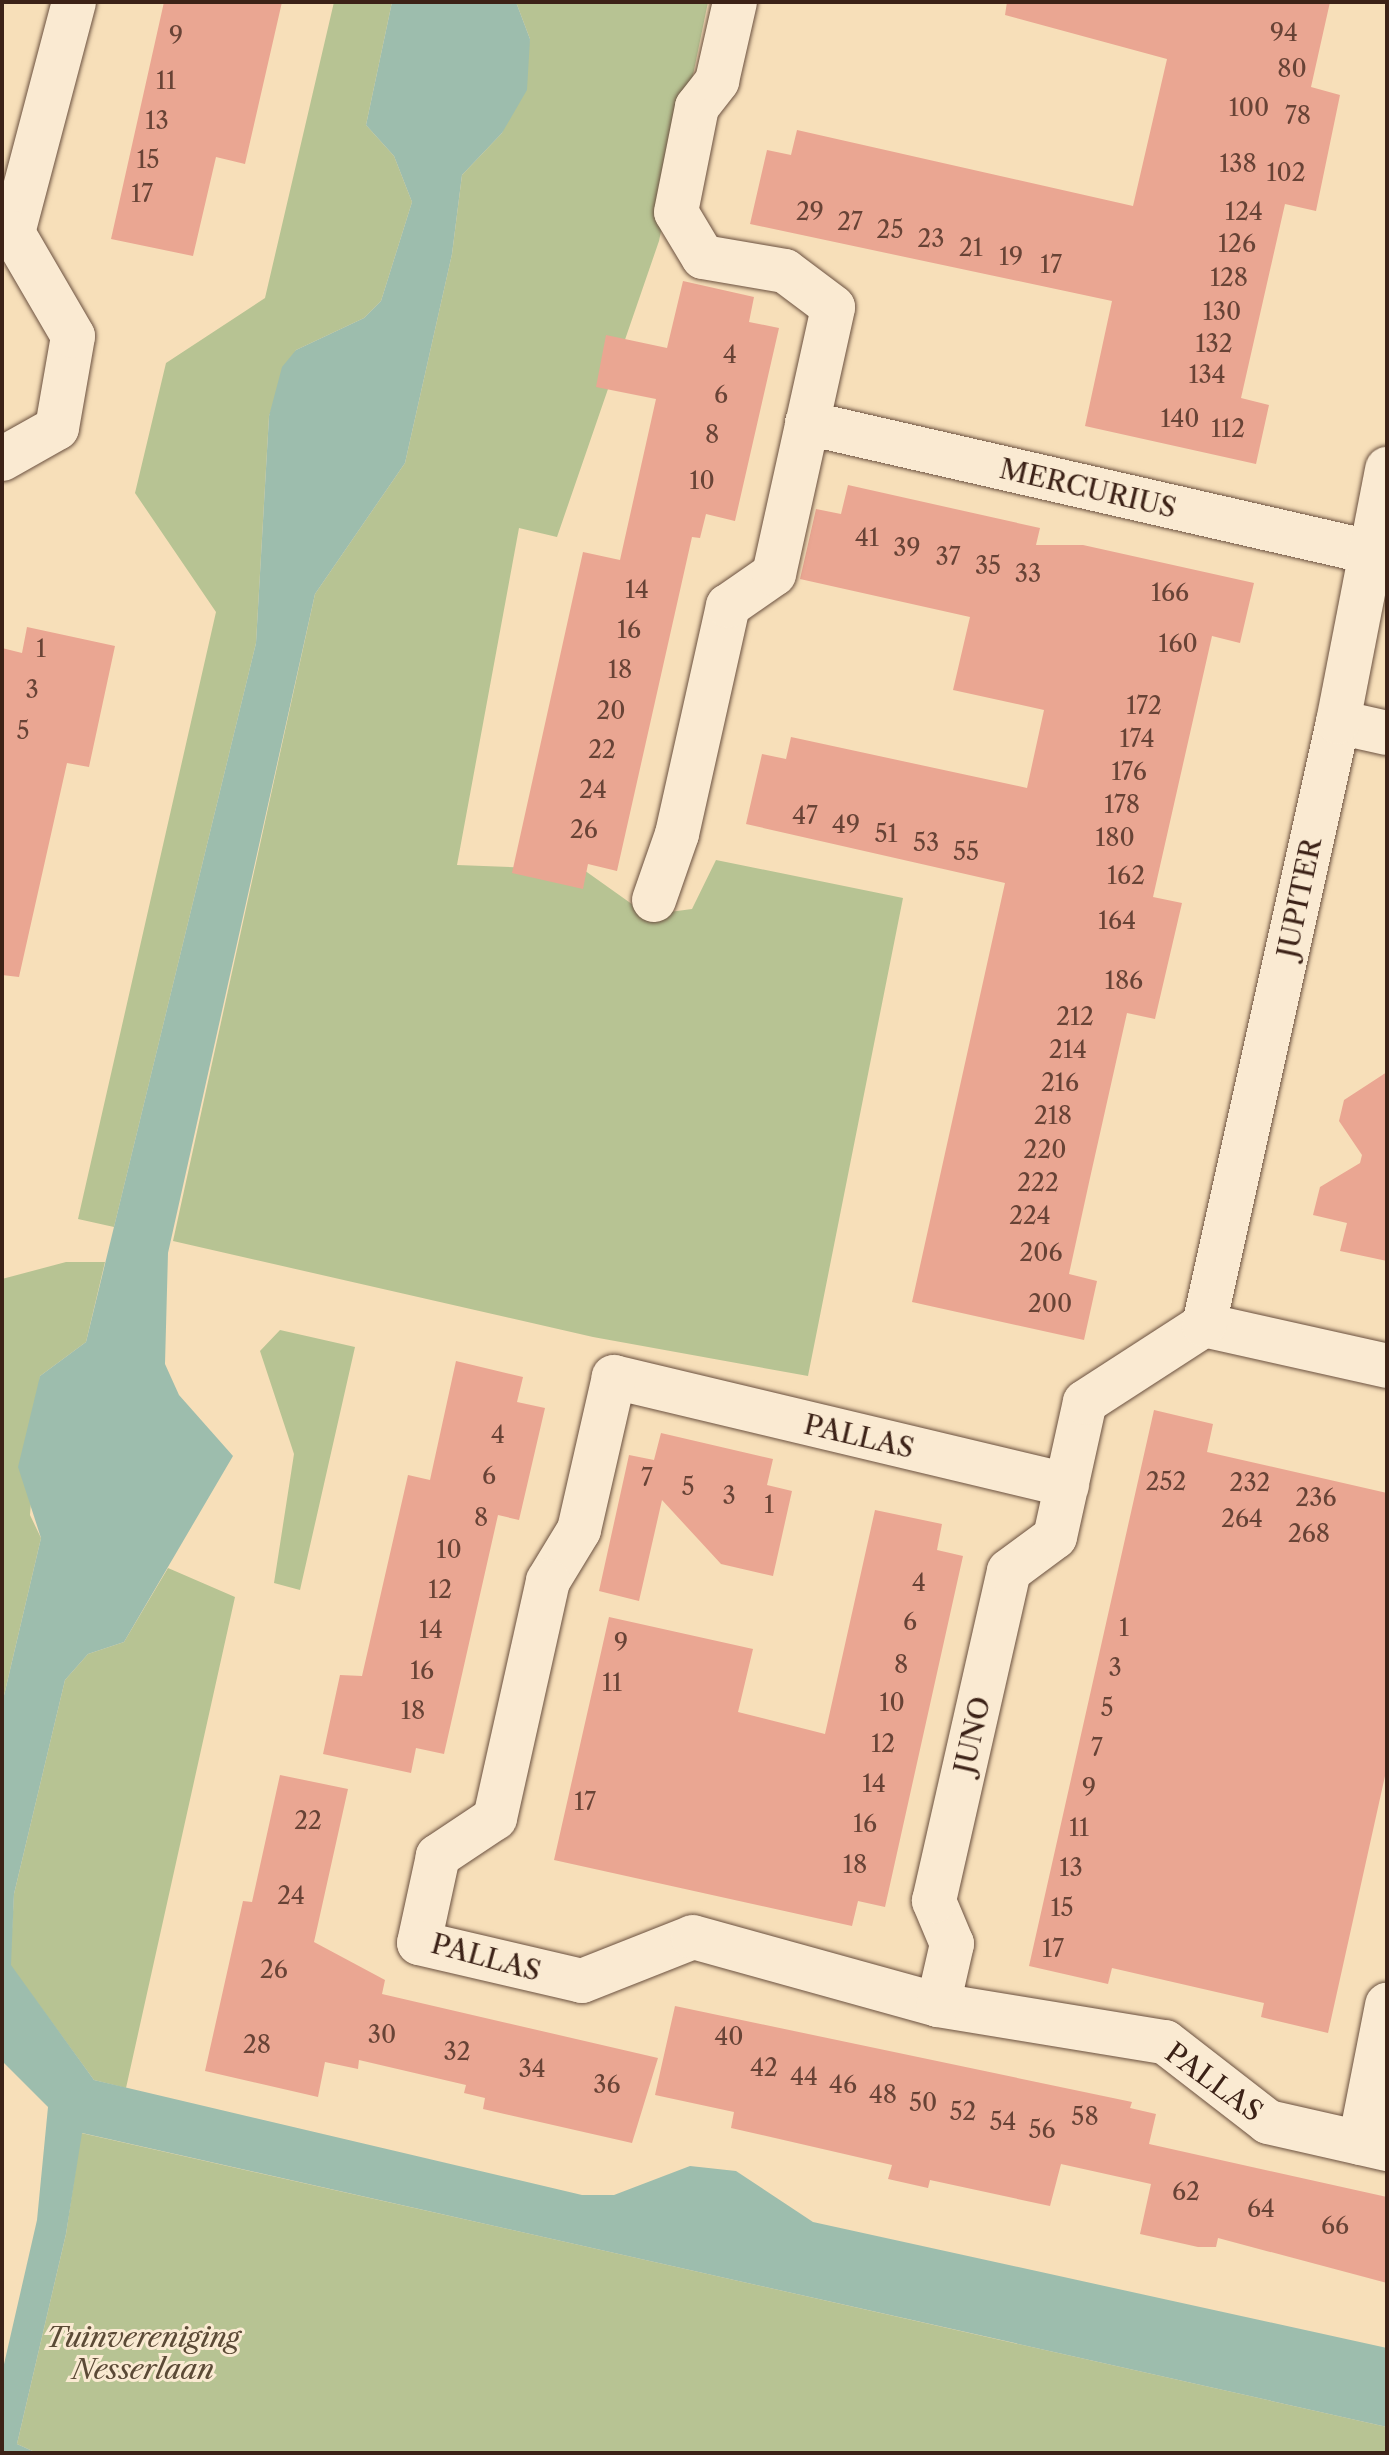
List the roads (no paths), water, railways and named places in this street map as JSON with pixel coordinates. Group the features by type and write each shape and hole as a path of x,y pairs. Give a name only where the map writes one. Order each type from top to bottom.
{"street":[{"path":"2,459 57,428 73,336 8,231 74,2"},
{"path":"654,900 677,834 728,606 774,574 833,307 785,271 703,257 676,212 697,107 717,81 735,2"},
{"name":"MERCURIUS","path":"807,423 1370,552"},
{"name":"JUPITER","path":"1204,1325 1338,722 1387,469"},
{"path":"1338,722 1387,733"},
{"path":"1067,1485 1085,1402 1204,1325 1387,1366"},
{"name":"PALLAS","path":"1067,1485 614,1377 579,1530 548,1581 495,1818 438,1856 419,1943 582,1981 693,1937 938,2005 1165,2042 1268,2122 1374,2146"},
{"name":"JUNO","path":"938,2005 952,1944 934,1901 1009,1571 1055,1537 1067,1485"},
{"path":"1374,2146 1387,2005"}],"park label":[{"name":"Tuinvereniging Nesserlaan","path":"143,2353"}]}
